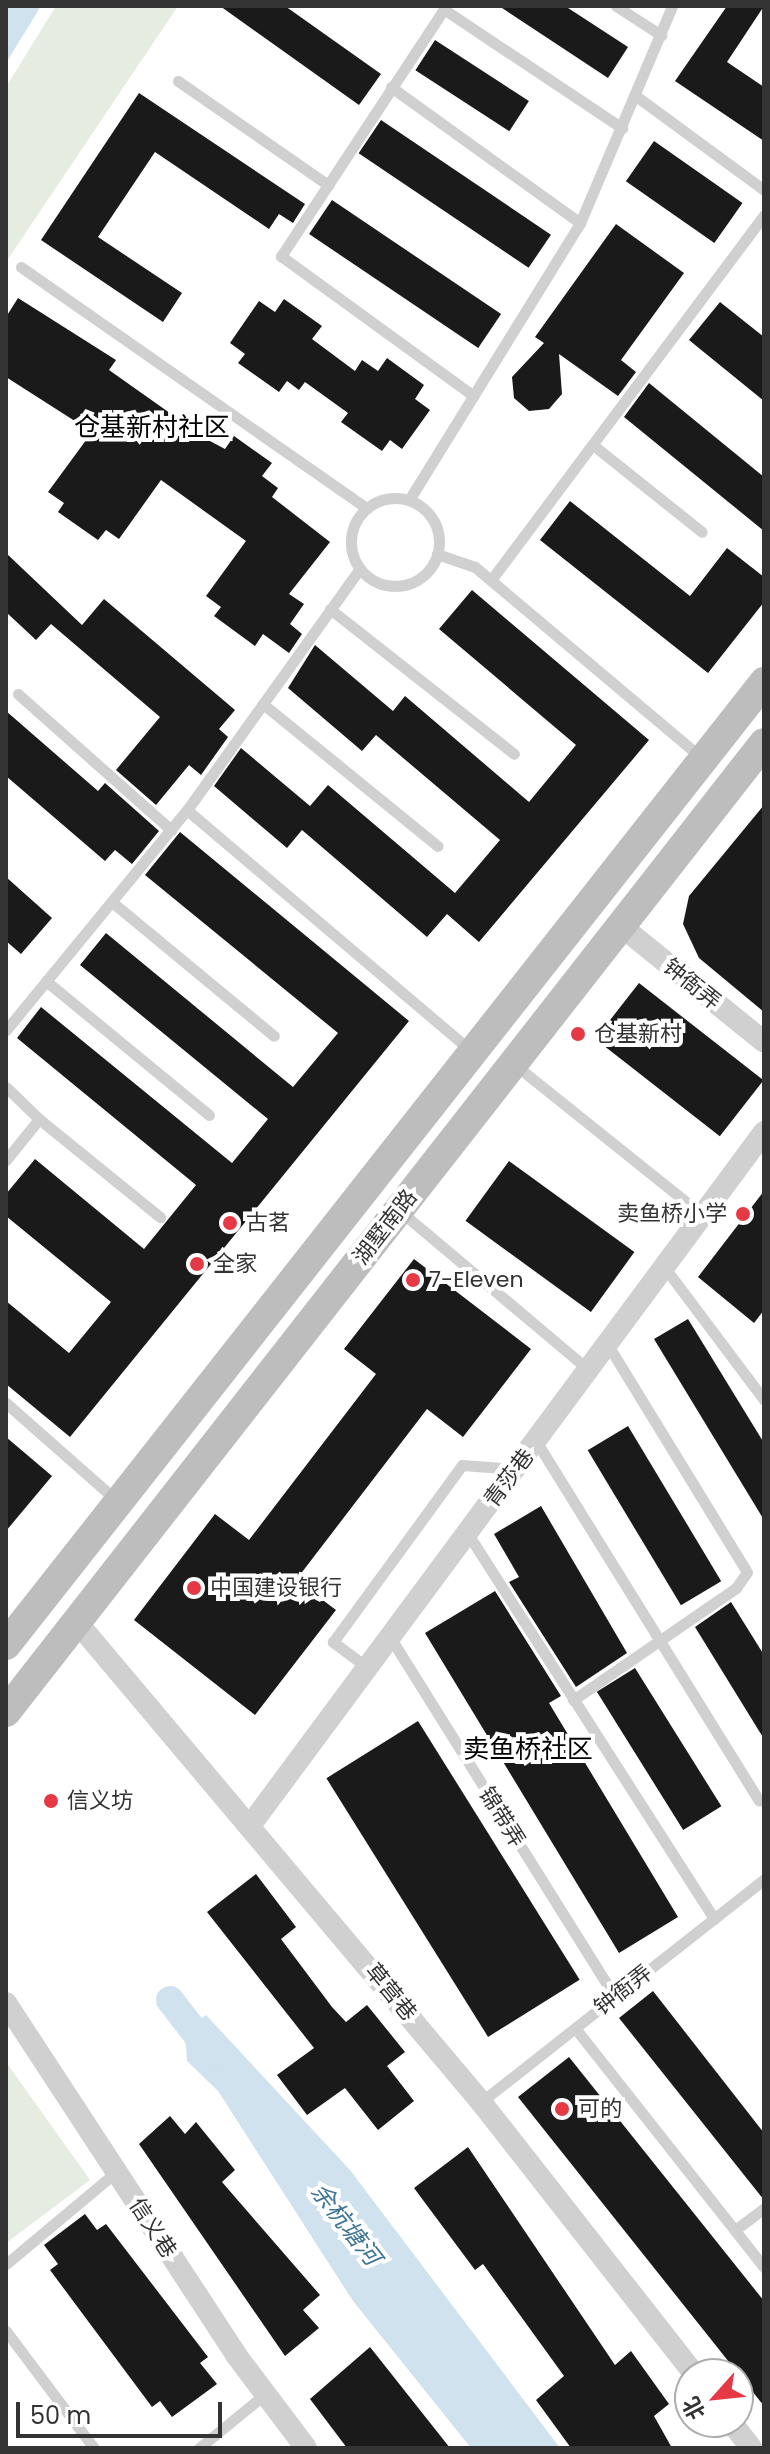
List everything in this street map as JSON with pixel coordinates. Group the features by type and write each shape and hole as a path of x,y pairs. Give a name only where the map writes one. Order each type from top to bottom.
{"main road":[{"name":"湖墅南路","path":"6,1645 706,762 764,682"},
{"name":"湖墅南路","path":"6,1712 764,743"}],"street":[{"name":"钟衙弄","path":"621,926 764,1042"},
{"name":"青莎巷","path":"252,1823 764,1132"},
{"name":"草营巷","path":"76,1621 252,1823 481,2102 681,2358"},
{"name":"信义巷","path":"6,2003 265,2394 306,2448"}],"lane":[{"path":"616,6 661,35"},
{"path":"409,500 580,223 672,6"},
{"path":"474,396 281,256 445,8 622,128"},
{"path":"178,81 328,185"},
{"path":"391,87 580,223"},
{"path":"636,96 764,190"},
{"path":"491,580 764,215"},
{"path":"21,267 367,508 409,500 431,516 437,554 422,577 396,586 360,568 351,543 367,508"},
{"path":"593,445 702,532"},
{"path":"437,554 491,580 706,762"},
{"path":"6,1030 187,810 360,568"},
{"path":"330,609 514,754"},
{"path":"18,694 171,830"},
{"path":"263,704 438,846"},
{"path":"187,810 475,1054"},
{"path":"112,902 274,1036"},
{"path":"46,981 209,1115"},
{"path":"513,1064 704,1216"},
{"path":"6,1087 39,1119 160,1217"},
{"path":"6,1160 39,1119"},
{"path":"398,1210 589,1370"},
{"path":"665,1268 764,1400"},
{"path":"573,1700 736,1588 747,1572 608,1345"},
{"path":"6,1403 120,1504"},
{"path":"536,1441 759,1801"},
{"path":"368,1668 333,1642 462,1465 516,1469"},
{"path":"468,1534 714,1919"},
{"name":"锦带弄","path":"390,1637 614,1996"},
{"name":"钟衙弄","path":"481,2102 764,1879"},
{"path":"575,2028 764,2267"},
{"path":"6,2264 116,2172"},
{"path":"735,2230 764,2208"},
{"path":"6,2331 94,2448"},
{"path":"199,2448 265,2394"}],"shaded area":[{"path":"56,6 178,6 6,262 6,87"},
{"path":"6,2062 90,2180 6,2243"}],"water":[{"path":"6,6 41,6 6,63"},
{"path":"206,2015 350,2170 560,2448 471,2448 353,2301 218,2091 187,2061 185,2032"}],"building":[{"path":"220,6 285,6 381,74 359,105"},
{"path":"499,6 565,6 628,47 608,78"},
{"path":"727,6 764,6 727,62 764,87 764,141 675,81"},
{"path":"435,40 529,101 509,131 415,70"},
{"path":"139,93 305,204 293,223 279,214 269,229 155,152 98,237 182,293 163,322 41,240"},
{"path":"381,120 551,235 529,268 359,153"},
{"path":"654,141 742,203 714,243 626,181"},
{"path":"332,200 501,314 478,348 309,234"},
{"path":"616,224 684,273 621,360 636,372 618,396 559,354 562,394 549,409 529,411 514,398 512,377 544,343 535,337"},
{"path":"18,298 116,360 109,370 208,440 225,449 234,436 272,463 262,476 278,488 272,497 330,542 289,594 304,604 290,624 302,634 289,653 263,634 255,646 214,616 221,607 206,596 246,541 161,480 119,539 106,530 98,540 58,512 64,503 48,492 92,432 6,377 6,317"},
{"path":"284,299 322,326 312,339 355,371 362,360 378,371 387,358 424,385 415,399 430,410 402,449 390,440 382,451 341,422 348,413 305,382 299,390 287,381 279,392 238,363 245,354 230,343 259,301 275,312"},
{"path":"720,302 764,337 764,401 689,340"},
{"path":"649,383 764,477 764,531 624,417"},
{"path":"570,501 690,596 727,548 764,577 764,602 708,673 540,540"},
{"path":"6,553 82,625 104,599 235,710 219,729 228,737 201,775 189,765 156,805 116,770 160,717 51,624 36,640 6,612"},
{"path":"472,590 649,740 479,942 447,914 427,937 302,830 287,848 214,786 241,748 310,806 328,785 455,893 500,840 376,735 362,751 288,688 315,645 393,711 405,696 529,802 576,745 439,629"},
{"path":"6,711 98,791 105,783 159,831 132,864 115,850 105,861 6,776"},
{"path":"764,805 764,1012 699,958 683,924 689,896"},
{"path":"180,832 409,1021 70,1437 6,1384 6,1301 69,1353 111,1302 6,1216 6,1194 35,1159 144,1249 196,1185 17,1038 41,1007 232,1163 268,1119 80,965 106,933 293,1087 338,1033 145,875"},
{"path":"6,877 52,918 21,954 6,941"},
{"path":"639,983 764,1080 720,1136 595,1039"},
{"path":"509,1161 634,1252 591,1312 466,1221"},
{"path":"764,1191 764,1310 754,1323 698,1277"},
{"path":"414,1259 531,1349 463,1437 427,1409 296,1580 336,1610 255,1715 134,1620 215,1514 249,1540 376,1374 344,1349"},
{"path":"688,1319 764,1443 764,1520 654,1339"},
{"path":"628,1426 721,1581 681,1605 588,1450"},
{"path":"6,1437 52,1476 6,1531"},
{"path":"541,1506 627,1653 576,1687 509,1582 519,1577 494,1534"},
{"path":"495,1591 561,1696 549,1703 678,1917 619,1953 425,1633"},
{"path":"731,1602 764,1655 764,1739 695,1627"},
{"path":"635,1668 721,1806 683,1830 597,1692"},
{"path":"418,1721 580,1980 488,2037 326,1778"},
{"path":"256,1874 296,1927 281,1939 332,2007 346,2022 367,2005 405,2052 387,2066 414,2101 378,2130 345,2088 307,2115 277,2075 314,2048 207,1912"},
{"path":"653,1991 764,2133 764,2200 619,2018"},
{"path":"569,2057 764,2301 764,2406 754,2393 754,2358 726,2358 518,2097"},
{"path":"170,2116 185,2134 196,2122 235,2170 222,2182 320,2295 303,2310 319,2328 285,2356 139,2144"},
{"path":"468,2147 615,2365 631,2351 669,2404 654,2416 672,2448 571,2448 536,2400 564,2376 483,2264 475,2270 414,2188"},
{"path":"85,2214 97,2230 106,2224 208,2357 200,2363 217,2384 172,2417 160,2401 152,2407 50,2270 58,2264 44,2245"},
{"path":"370,2347 450,2448 347,2448 310,2399"}],"waterway":[{"name":"余杭塘河","path":"170,2000 215,2058"}],"place":[{"name":"仓基新村","path":"578,1034"},
{"name":"卖鱼桥小学","path":"743,1214"},
{"name":"古茗","path":"230,1223"},
{"name":"全家","path":"197,1264"},
{"name":"7-Eleven","path":"413,1280"},
{"name":"中国建设银行","path":"194,1588"},
{"name":"信义坊","path":"51,1801"},
{"name":"可的","path":"562,2109"}],"district":[{"name":"仓基新村社区","path":"152,428"},
{"name":"卖鱼桥社区","path":"528,1750"}]}
